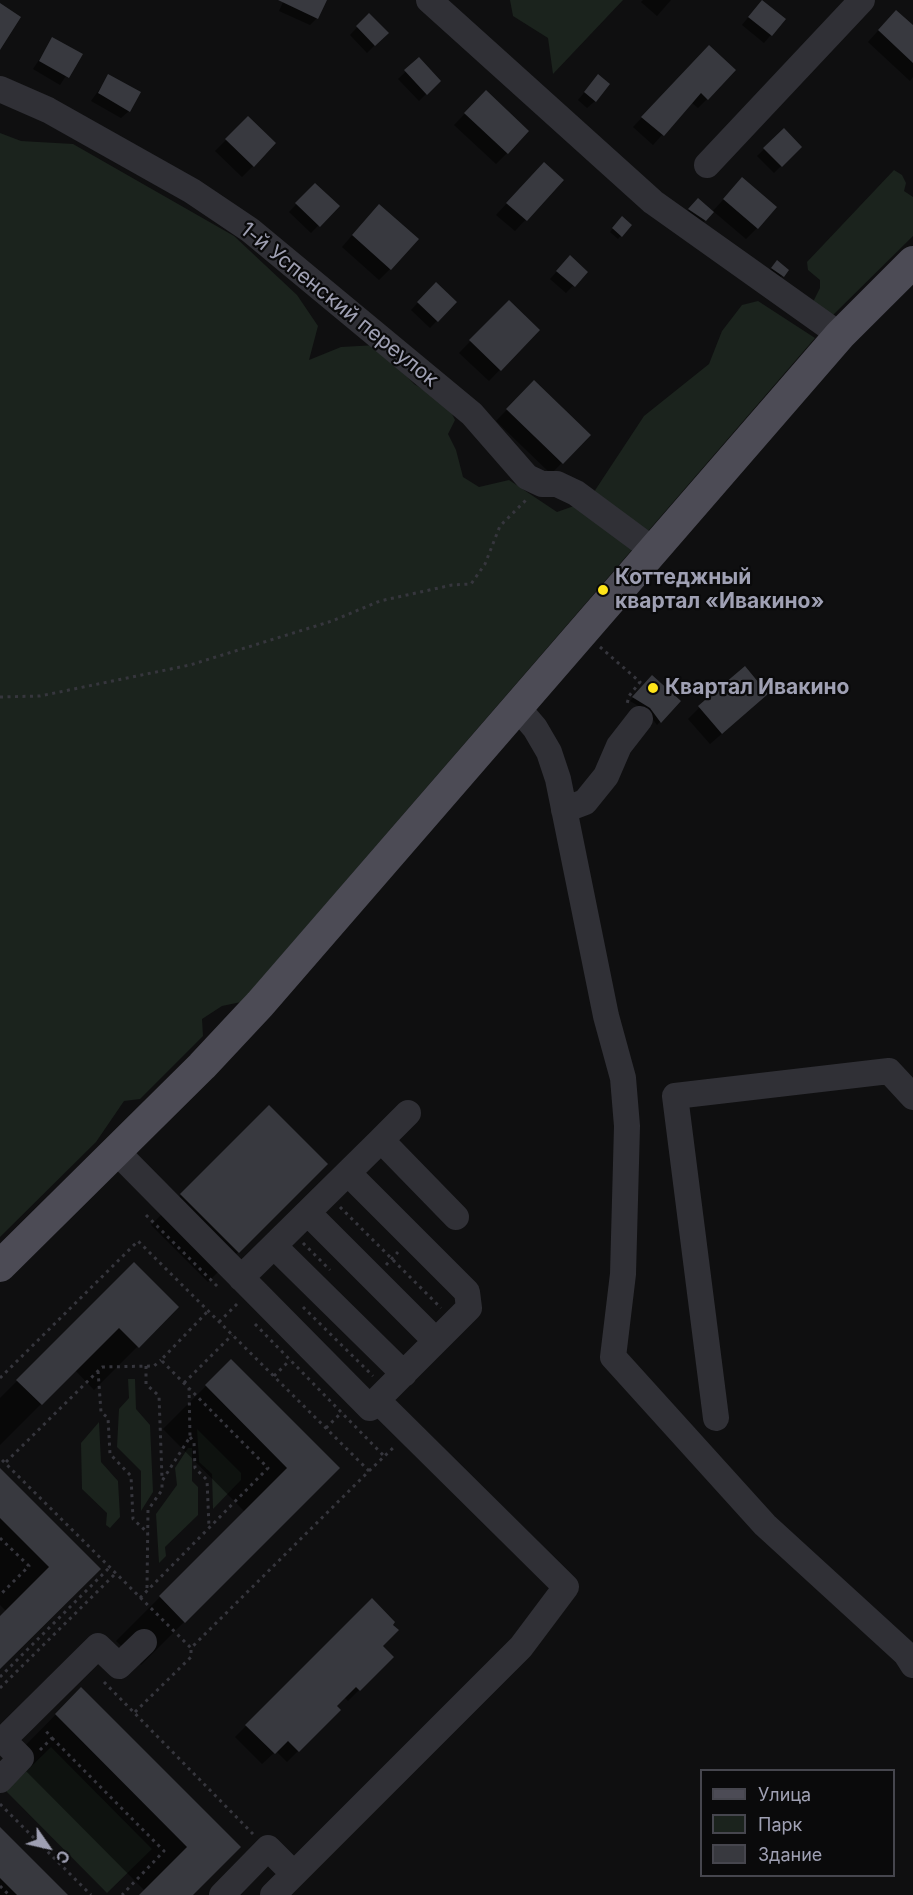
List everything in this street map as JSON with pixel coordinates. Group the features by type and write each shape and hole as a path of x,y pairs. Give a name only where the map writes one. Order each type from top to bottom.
{"main road":[{"path":"0,1266 202,1066 260,1004 840,335 913,262"}],"street":[{"path":"429,0 653,202 840,335"},
{"path":"707,165 862,0"},
{"name":"1-й Успенский переулок","path":"0,89 48,110 192,191 250,230 472,414 527,477 542,484 557,484 576,493 653,550"},
{"path":"517,707 535,728 549,752 564,810 606,1016 623,1078 627,1126 623,1274 613,1357 765,1525 906,1654 913,1665"},
{"path":"564,810 585,802 606,776 619,746 640,719"},
{"path":"716,1418 675,1096 889,1071 913,1097"},
{"path":"230,1288 408,1113"},
{"path":"381,1140 456,1217"},
{"path":"116,1151 230,1288 370,1408 469,1308 467,1292 348,1173"},
{"path":"308,1213 444,1332"},
{"path":"273,1895 521,1647 566,1587 389,1388 274,1246"},
{"path":"0,1780 21,1758 3,1740 98,1646 119,1666 144,1642"},
{"path":"222,1895 268,1848 294,1874"}],"path":[{"path":"0,697 40,696 190,666 332,621 380,601 471,584 485,564 500,526 542,484"},
{"path":"596,643 640,682 628,696 626,706 640,719"},
{"path":"327,1194 443,1310 444,1332"},
{"path":"146,1215 230,1288 244,1313"},
{"path":"0,1378 138,1241 369,1471 191,1648 191,1657 135,1712"},
{"path":"300,1304 389,1388"},
{"path":"5,1463 102,1367 154,1366 208,1311"},
{"path":"252,1321 384,1456"},
{"path":"184,1383 232,1335"},
{"path":"140,1598 268,1468 161,1360"},
{"path":"146,1366 146,1384 159,1396 162,1481 162,1490 148,1510 147,1590"},
{"path":"98,1371 101,1412 108,1418 110,1454 131,1476 133,1519 148,1533"},
{"path":"162,1481 190,1437 189,1388"},
{"path":"190,1437 194,1442 195,1468 207,1480 209,1527"},
{"path":"0,1458 191,1648"},
{"path":"0,1538 28,1566 0,1595"},
{"path":"0,1677 110,1567"},
{"path":"0,1688 116,1573"},
{"path":"98,1677 135,1712 257,1839"},
{"path":"38,1723 164,1851 122,1895"},
{"path":"37,1753 52,1738"},
{"path":"0,1804 91,1895"},
{"path":"0,1886 9,1895"}],"green space":[{"path":"510,0 623,0 553,74 548,38 513,16"},
{"path":"0,133 21,141 73,144 234,236 297,295 318,326 309,360 341,347 377,345 414,384 447,404 455,420 448,434 456,450 463,477 479,487 509,480 557,512 588,501 644,416 709,364 722,331 742,305 758,301 815,338 241,1002 222,1006 202,1019 203,1036 140,1099 124,1101 96,1142 0,1237"},
{"path":"894,170 902,175 906,183 904,191 913,197 913,236 832,316 812,304 820,288 820,280 808,270 807,262"},
{"path":"128,1379 135,1379 136,1409 150,1425 153,1492 141,1511 141,1471 117,1447 119,1409 129,1398"},
{"path":"99,1422 101,1462 118,1481 120,1517 110,1528 106,1525 107,1513 82,1489 81,1443"},
{"path":"197,1429 241,1473 241,1480 213,1509 212,1474 199,1462"},
{"path":"188,1448 192,1448 192,1481 198,1487 198,1515 165,1547 166,1556 159,1563 156,1514 177,1485 175,1468"},
{"path":"51,1747 152,1849 107,1893 6,1791"}],"building":[{"path":"278,0 327,0 318,19"},
{"path":"762,0 786,19 772,36 748,17"},
{"path":"0,3 21,17 0,50"},
{"path":"896,10 913,25 913,63 878,30"},
{"path":"369,13 389,33 375,46 356,26"},
{"path":"52,37 83,54 69,78 39,61"},
{"path":"709,45 736,70 708,100 701,93 664,136 641,117"},
{"path":"419,57 441,81 427,95 404,70"},
{"path":"108,74 141,92 130,112 98,93"},
{"path":"598,74 610,84 596,102 584,92"},
{"path":"486,90 529,131 508,154 464,113"},
{"path":"248,116 276,143 254,167 225,139"},
{"path":"784,128 802,147 782,167 763,148"},
{"path":"544,162 564,180 527,221 506,203"},
{"path":"742,177 777,207 758,229 723,199"},
{"path":"315,183 340,206 320,227 295,203"},
{"path":"698,198 714,212 706,221 688,209"},
{"path":"379,204 419,239 391,270 352,235"},
{"path":"622,216 632,225 622,237 612,228"},
{"path":"570,255 588,272 575,287 556,271"},
{"path":"777,260 789,270 784,277 771,268"},
{"path":"436,282 457,302 438,322 417,302"},
{"path":"509,300 540,330 501,371 469,340"},
{"path":"534,380 591,435 563,464 506,409"},
{"path":"745,666 768,694 722,734 698,706"},
{"path":"652,675 681,701 661,723 650,708 632,697"},
{"path":"269,1105 328,1164 239,1253 180,1194"},
{"path":"134,1262 179,1307 139,1348 119,1328 42,1405 16,1380"},
{"path":"231,1359 340,1468 185,1623 159,1596 287,1468 205,1385"},
{"path":"0,1468 101,1569 0,1669 0,1616 49,1567 0,1518"},
{"path":"372,1598 395,1622 393,1625 399,1630 383,1646 394,1657 360,1691 356,1687 337,1706 341,1710 299,1752 288,1741 275,1754 245,1725"},
{"path":"81,1687 241,1847 193,1895 139,1895 187,1847 55,1714"},
{"path":"0,1827 68,1895 17,1895 0,1878"}],"place":[{"name":"Коттеджный квартал «Ивакино»","path":"603,590"},
{"name":"Квартал Ивакино","path":"653,688"}]}
